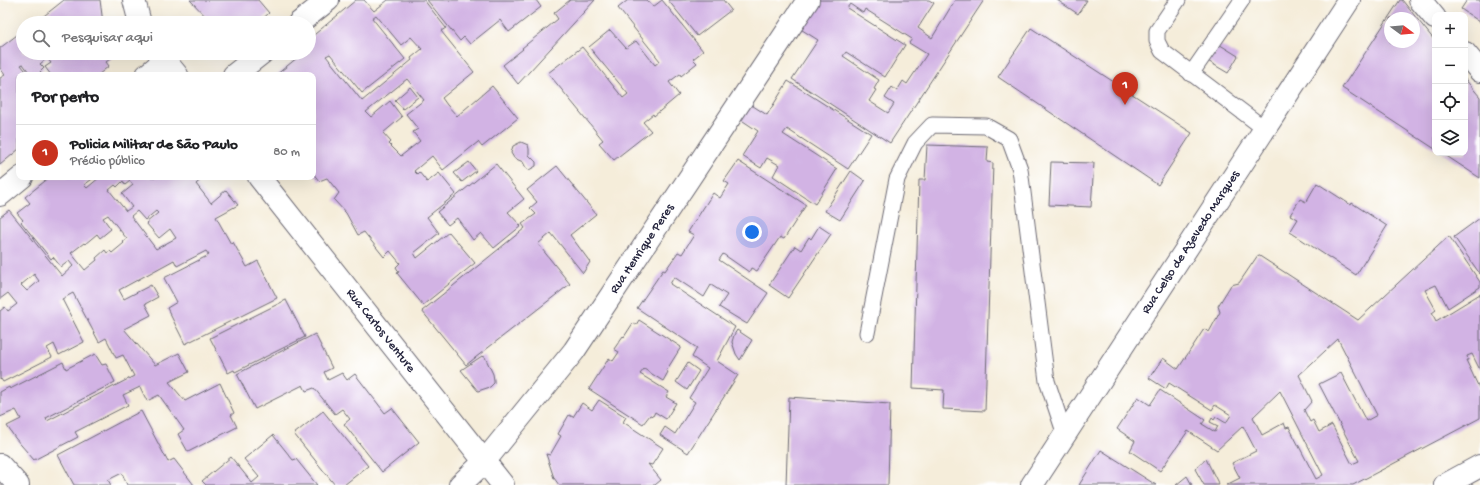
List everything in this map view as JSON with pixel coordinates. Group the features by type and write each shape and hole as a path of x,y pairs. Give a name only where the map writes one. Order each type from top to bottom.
{"street":[{"path":"134,0 138,16"},
{"path":"308,16 328,0"},
{"name":"Rua Henrique Peres","path":"460,485 484,462 574,351 808,0"},
{"name":"Rua Celso de Azevedo Marques","path":"1032,485 1349,0"},
{"path":"1420,0 1432,14"},
{"path":"1468,57 1480,71"},
{"path":"238,72 253,60"},
{"path":"152,72 167,63"},
{"path":"0,195 18,180"},
{"name":"Rua Carlos Venture","path":"261,180 503,485"},
{"path":"0,465 18,485"},
{"path":"1445,485 1475,473"}],"lane":[{"path":"1178,0 1157,31 1156,41 1162,51 1265,129"},
{"path":"1191,74 1242,0"},
{"path":"867,333 897,179 915,143 932,125 986,126 1009,139 1020,169 1047,381 1064,435"}],"building":[{"path":"64,0 100,0 102,16 44,16"},
{"path":"190,0 258,0 269,13 266,16 205,16"},
{"path":"356,0 364,0 374,11 388,0 424,0 446,28 441,31 474,72 442,98 447,105 457,116 492,86 518,118 482,147 478,142 443,170 432,156 414,171 417,174 419,172 427,182 439,173 456,194 427,217 439,233 414,253 417,258 449,232 475,263 423,305 397,273 399,272 396,267 400,263 390,251 384,257 364,232 358,235 346,213 334,200 339,193 327,178 319,181 316,177 316,72 280,72 294,60 316,60 316,33","holes":["376,15 401,45 411,37 422,49 411,58 412,60 362,101 326,56 330,54 362,93 405,59 372,18","407,79 424,100 406,114 418,129 413,132 420,141 401,156 389,144 391,142 383,133 402,117 390,101 371,117 366,112"]},
{"path":"427,0 536,0 541,7 509,32 500,20 470,44 464,37 460,41"},
{"path":"570,0 595,0 518,84 503,65 558,19 554,13"},
{"path":"628,0 647,0 653,7 662,0 703,51 693,59 697,63 681,76 680,74 669,82 679,95 654,116 653,114 643,122 651,131 614,160 599,143 603,140 548,73 582,47 623,98 628,94 589,47 610,30 626,48 636,41 655,65 660,61 618,8"},
{"path":"668,0 723,0 731,10 697,36"},
{"path":"817,0 929,0 934,3 918,28 932,38 955,0 984,0 890,143 792,79 818,40 799,28","holes":["850,4 863,13 865,9 912,39 909,43 927,54 907,84 903,81 897,91 892,87 885,98 894,104 888,113 869,101 876,90 874,89 879,80 843,56 846,52 885,77 905,45 847,8"]},
{"path":"1057,0 1087,0 1078,14"},
{"path":"1400,0 1402,0 1412,12 1392,12"},
{"path":"1467,0 1480,0 1480,22 1468,14 1468,12 1461,9"},
{"path":"1420,22 1432,37 1432,147 1342,88 1384,24 1384,48 1420,48"},
{"path":"1031,28 1192,133 1158,185 998,77"},
{"path":"16,36 16,60 45,60 40,64 44,68 40,72 29,72 23,64 21,65 27,72 16,72 16,152 0,165 0,78 5,75 0,68 0,48"},
{"path":"1217,43 1238,56 1228,73 1206,60"},
{"path":"49,60 109,60 106,62 109,66 102,72 49,72 45,67 51,63"},
{"path":"788,81 871,134 848,169 787,129 783,134 837,169 815,204 773,176 779,165 767,158 761,168 742,156 758,131 740,119 750,104 767,115"},
{"path":"1468,83 1480,97 1480,178 1447,156 1468,156"},
{"path":"410,87 418,97 403,109 395,100"},
{"path":"521,142 528,145 529,155 536,162 536,166 529,170 523,162 514,158 511,153 513,146"},
{"path":"927,145 988,147 987,162 993,163 985,411 943,409 944,390 913,388 919,180 925,180"},
{"path":"738,161 806,205 784,239 780,237 757,271 751,268 749,272 723,254 719,260 768,293 747,324 719,307 727,295 711,285 704,297 674,277 670,284 735,327 717,361 738,375 688,453 660,435 665,427 675,434 695,402 689,398 708,368 692,357 697,348 637,308 663,270 665,271 678,252 682,254 694,235 688,232 713,193 720,198 729,184 724,181"},
{"path":"469,162 476,171 462,182 454,173"},
{"path":"1051,162 1094,163 1091,207 1049,205"},
{"path":"496,164 524,199 508,212 521,226 494,248 481,233 473,240 457,218 448,225 437,212"},
{"path":"557,166 596,214 570,235 590,262 583,273 551,233 538,244 570,284 466,365 422,311 525,228 522,224 536,214 530,208 537,202 527,190"},
{"path":"851,171 865,181 840,220 825,211"},
{"path":"46,180 91,180 84,185 87,188 96,180 201,180 196,184 211,203 226,190 238,205 216,217 231,244 233,242 247,267 258,261 277,298 185,344 167,308 177,302 164,278 209,255 206,251 177,266 174,260 119,290 124,299 151,285 158,297 145,304 151,315 124,329 155,365 179,353 189,372 169,382 185,401 220,383 234,413 231,415 237,427 188,452 178,434 184,430 159,395 147,401 140,387 123,395 128,405 75,432 78,437 34,460 7,426 21,419 16,410 0,417 0,392 9,387 10,389 63,362 66,369 95,354 102,365 106,364 115,382 46,418 47,421 134,376 123,355 116,358 106,338 99,342 73,293 62,299 84,342 59,355 54,344 47,348 52,357 3,382 1,379 0,380 0,311 5,307 8,311 17,304 8,293 0,299 0,217 9,210 62,276 73,266 69,261 61,267 53,257 51,259 21,222 23,220 17,213 30,203 25,197","holes":["123,181 125,185 130,181 133,185 122,194 132,207 126,211 109,190 115,185 117,187","137,211 145,220 156,211 158,213 146,223 159,238 170,229 176,238 156,249 131,216","108,215 127,239 112,253 110,251 107,253 105,250 96,258 97,260 85,270 71,253 97,234 100,238 111,229 103,218","34,274 39,281 27,291 21,285"]},
{"path":"1317,183 1351,205 1352,203 1387,226 1356,275 1290,232 1298,219 1290,215 1300,199 1306,202"},
{"path":"1480,218 1480,274 1454,237"},
{"path":"819,226 831,234 788,298 769,285 795,246 801,250 809,237 811,239"},
{"path":"1449,236 1480,282 1480,287 1448,308 1436,285 1425,290 1436,310 1432,313 1436,321 1480,294 1480,370 1472,354 1467,356 1468,360 1466,360 1480,390 1480,418 1353,485 1226,485 1240,478 1232,463 1256,451 1243,426 1217,450 1188,431 1160,471 1130,451 1135,441 1117,429 1138,397 1150,405 1160,390 1205,420 1202,424 1215,432 1218,426 1210,422 1212,418 1214,420 1216,417 1226,423 1231,415 1215,405 1212,410 1169,383 1166,389 1149,378 1163,358 1178,369 1204,329 1209,332 1220,312 1218,306 1231,285 1239,283 1258,255 1358,320","holes":["1338,339 1377,415 1366,421 1341,373 1319,384 1359,461 1352,464 1332,425 1319,432 1313,420 1310,422 1304,410 1312,401 1299,375","1280,391 1323,475 1316,479 1289,427 1286,428 1284,423 1262,435 1253,417"]},
{"path":"286,300 305,337 235,372 234,370 228,373 210,338"},
{"path":"639,320 681,347 666,371 668,372 663,381 644,369 640,374 669,392 666,397 676,403 666,419 655,412 653,416 650,415 643,424 589,389 609,358 613,361 619,352 614,349 623,336 624,337 633,323 636,325"},
{"path":"737,330 752,340 740,360 736,354 732,342"},
{"path":"315,334 332,368 324,372 328,380 342,373 347,380 355,374 385,413 392,408 419,442 382,472 344,424 350,419 342,409 335,414 314,388 306,391 303,385 255,409 237,374"},
{"path":"482,356 485,357 493,374 494,383 490,387 478,391 461,370"},
{"path":"688,363 699,371 687,390 676,382"},
{"path":"789,397 890,404 888,485 786,485"},
{"path":"599,400 626,417 623,422 663,448 652,465 648,464 661,480 655,485 559,485 554,478 546,454 550,455 561,436 558,434 569,415 573,417 582,403 592,410"},
{"path":"141,411 168,462 174,459 194,485 127,485 122,473 108,480 111,485 74,485 58,455"},
{"path":"323,411 368,466 344,485 335,485 294,434"},
{"path":"273,435 293,460 296,459 317,485 206,485 202,481 231,457 252,483 259,477 244,459"},
{"path":"1101,450 1156,485 1079,485"},
{"path":"1206,459 1219,485 1204,485 1195,469"},
{"path":"1187,476 1192,485 1176,485"}],"place":[{"name":"Policia Militar de São Paulo","path":"1125,105"}]}
